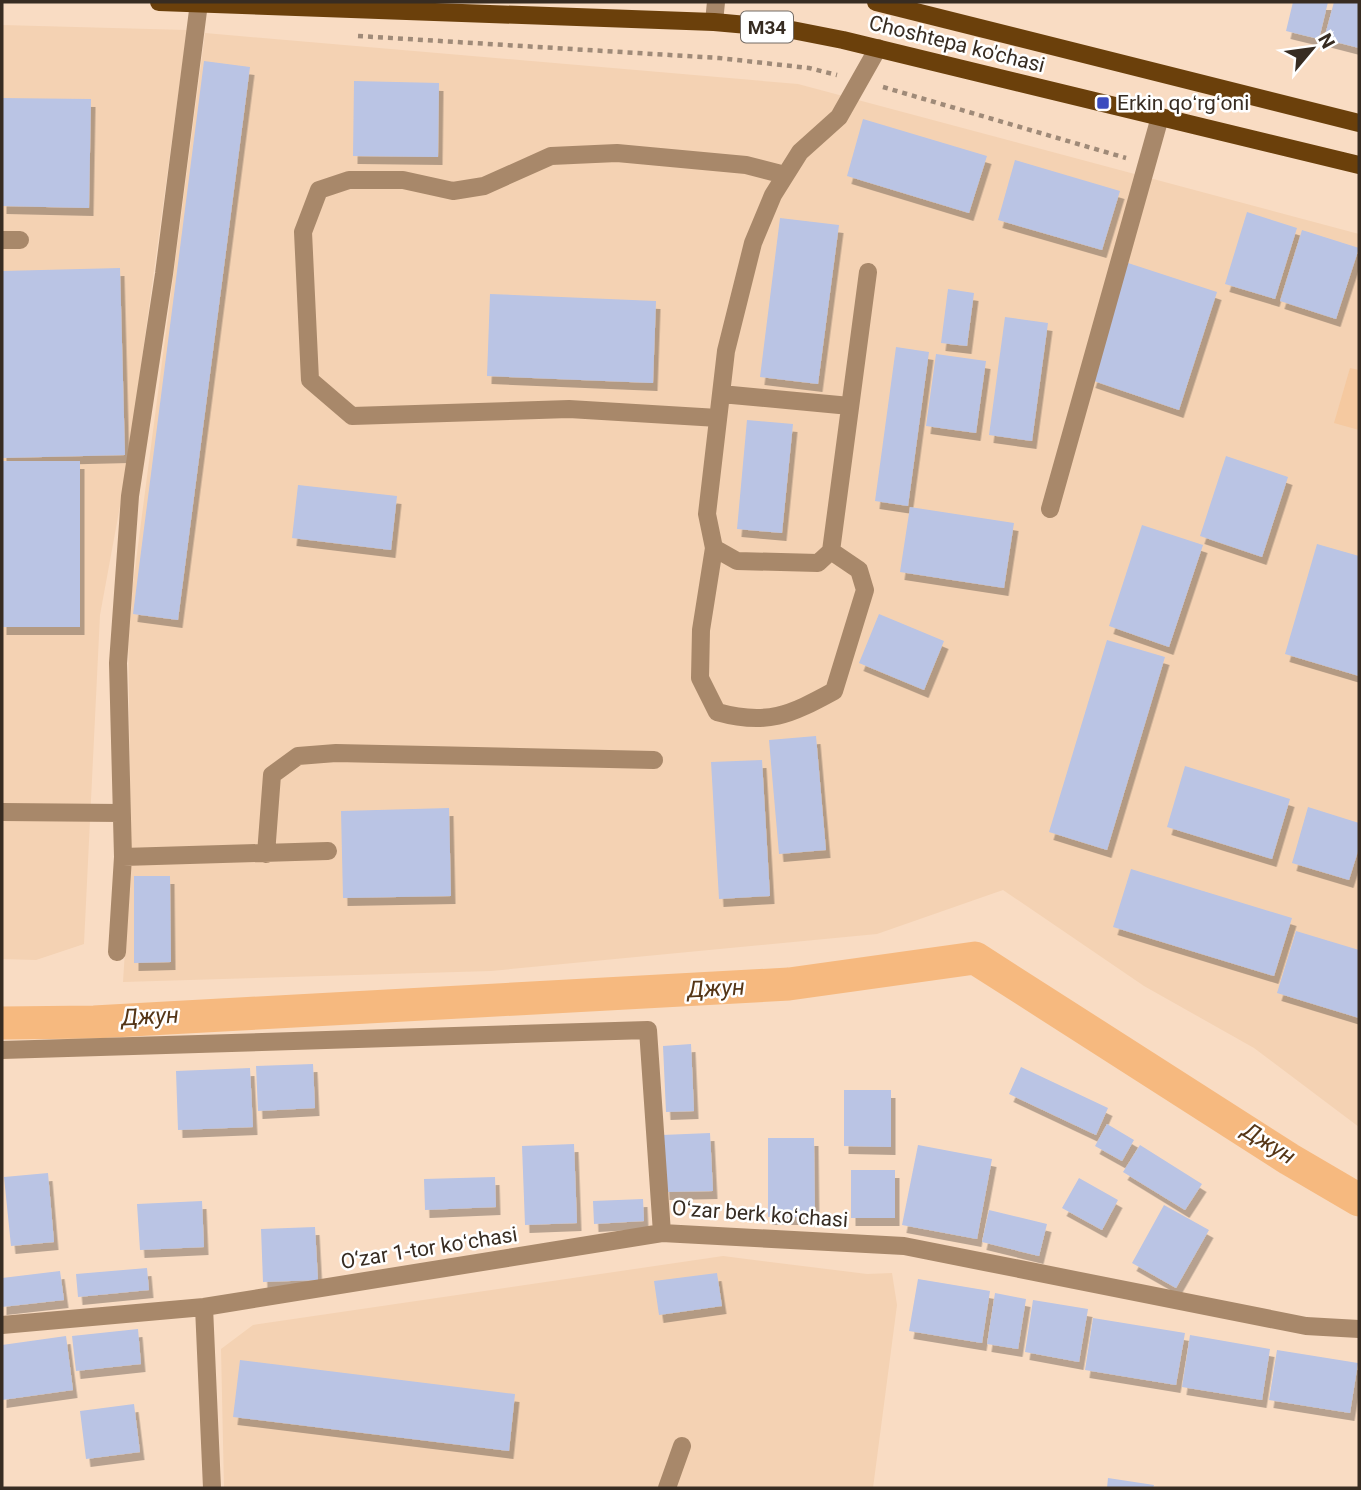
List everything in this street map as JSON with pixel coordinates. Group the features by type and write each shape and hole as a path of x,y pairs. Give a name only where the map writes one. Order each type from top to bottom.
{"main road":[{"name":"Choshtepa ko'chasi","path":"159,2 714,22 782,28 878,48 1359,165"},
{"name":"Choshtepa ko'chasi","path":"876,2 1359,124"}],"street":[{"path":"714,22 716,2"},
{"path":"117,952 123,857 118,663 130,496 164,274 199,3"},
{"path":"831,551 859,570 865,590 834,691 794,714 746,720 717,712 700,678 701,630 713,548 707,514 726,351 753,243 785,176 800,152 839,117 878,48"},
{"path":"1050,509 1160,117"},
{"path":"718,418 569,409 352,416 310,380 303,232 320,190 349,180 403,180 453,191 484,186 551,156 617,153 746,165 785,176"},
{"path":"713,548 737,561 751,562 818,563 831,551 867,272"},
{"path":"721,394 850,406"},
{"path":"267,854 272,775 298,756 336,753 654,760"},
{"path":"2,812 121,813"},
{"path":"123,857 328,851"},
{"name":"Oʻzar berk koʻchasi","path":"2,1050 648,1030 662,1233 904,1246 1306,1326 1359,1329"},
{"name":"O‘zar 1-tor koʻchasi","path":"2,1325 204,1307 662,1233"},
{"path":"204,1307 212,1488"},
{"path":"667,1488 682,1446"}],"path":[{"path":"345,35 719,58 809,68 860,80 1147,164"}],"shaded area":[{"path":"2,25 187,30 127,468 100,615 84,944 36,960 2,959"},
{"path":"205,33 798,84 1359,234 1359,1127 1254,1048 1144,986 1003,890 877,934 491,971 123,982 131,856 128,622"},
{"path":"1350,368 1359,370 1359,430 1334,423"},
{"path":"723,1256 867,1274 892,1273 897,1305 873,1488 224,1488 221,1349 253,1325"}],"building":[{"path":"1293,2 1328,2 1319,39 1286,31"},
{"path":"1334,2 1359,3 1359,48 1324,39"},
{"path":"204,61 250,67 178,620 133,614"},
{"path":"354,81 439,83 438,157 353,156"},
{"path":"2,98 91,99 89,208 2,206"},
{"path":"863,119 987,156 969,213 847,176"},
{"path":"1015,160 1120,191 1102,250 998,220"},
{"path":"1247,212 1297,228 1275,299 1225,284"},
{"path":"780,218 839,225 818,384 760,377"},
{"path":"1302,230 1359,248 1336,319 1280,301"},
{"path":"1128,263 1217,292 1179,410 1091,380"},
{"path":"120,268 125,455 2,458 2,271"},
{"path":"948,289 974,293 967,346 941,343"},
{"path":"490,294 656,301 653,383 487,376"},
{"path":"1005,317 1048,323 1032,441 989,435"},
{"path":"896,347 929,352 908,506 875,501"},
{"path":"936,354 986,361 976,433 926,426"},
{"path":"747,420 793,424 782,533 737,529"},
{"path":"1226,456 1288,477 1262,557 1200,536"},
{"path":"2,461 80,461 80,627 2,627"},
{"path":"298,485 397,496 391,550 292,538"},
{"path":"910,507 1014,523 1004,588 900,572"},
{"path":"1142,525 1203,545 1169,647 1109,626"},
{"path":"1317,544 1359,556 1359,676 1285,654"},
{"path":"879,614 944,641 924,690 859,663"},
{"path":"1107,640 1165,657 1107,850 1049,832"},
{"path":"816,736 826,850 779,854 769,740"},
{"path":"762,760 770,896 719,899 711,762"},
{"path":"1185,766 1290,799 1272,859 1167,827"},
{"path":"1308,807 1359,823 1359,848 1349,880 1292,863"},
{"path":"449,808 451,896 343,898 341,811"},
{"path":"1131,869 1292,918 1274,976 1113,927"},
{"path":"134,876 170,876 171,962 134,963"},
{"path":"1296,931 1359,950 1359,1018 1277,993"},
{"path":"691,1044 694,1111 666,1112 663,1046"},
{"path":"313,1064 315,1108 258,1111 256,1066"},
{"path":"1021,1067 1108,1108 1096,1135 1009,1094"},
{"path":"250,1068 253,1127 178,1130 176,1071"},
{"path":"844,1090 891,1090 891,1147 844,1146"},
{"path":"1107,1124 1134,1140 1122,1161 1095,1146"},
{"path":"710,1133 713,1191 665,1192 662,1135"},
{"path":"768,1138 814,1138 815,1217 768,1217"},
{"path":"574,1144 577,1223 525,1225 522,1146"},
{"path":"918,1145 992,1159 977,1239 902,1225"},
{"path":"1140,1145 1202,1184 1185,1210 1123,1172"},
{"path":"851,1170 895,1170 895,1218 851,1218"},
{"path":"48,1173 54,1242 11,1246 4,1177"},
{"path":"495,1177 496,1207 425,1210 424,1179"},
{"path":"1079,1178 1118,1200 1102,1230 1062,1208"},
{"path":"643,1199 644,1221 594,1224 593,1201"},
{"path":"202,1201 204,1247 140,1250 137,1204"},
{"path":"1164,1205 1209,1230 1176,1288 1132,1263"},
{"path":"989,1210 1047,1224 1039,1256 982,1242"},
{"path":"315,1227 318,1280 263,1282 261,1229"},
{"path":"147,1268 149,1290 78,1297 76,1274"},
{"path":"60,1271 64,1300 2,1307 2,1278"},
{"path":"717,1273 722,1306 659,1315 654,1281"},
{"path":"918,1279 990,1291 982,1343 909,1331"},
{"path":"995,1293 1026,1299 1018,1349 987,1344"},
{"path":"1033,1300 1088,1309 1079,1362 1025,1352"},
{"path":"1093,1318 1185,1333 1176,1385 1085,1370"},
{"path":"138,1329 141,1364 76,1371 72,1336"},
{"path":"1190,1335 1270,1349 1262,1400 1182,1387"},
{"path":"66,1336 73,1390 2,1400 2,1345"},
{"path":"1277,1350 1358,1363 1350,1413 1269,1400"},
{"path":"240,1360 515,1394 509,1451 233,1417"},
{"path":"134,1404 140,1452 86,1459 80,1411"},
{"path":"1108,1478 1154,1485 1153,1488 1107,1488"}],"waterway":[{"name":"Джун","path":"2,1023 94,1022 789,984 975,958 1289,1159 1359,1200"}],"place":[{"name":"Erkin qoʻrgʻoni","path":"1103,103"}]}
